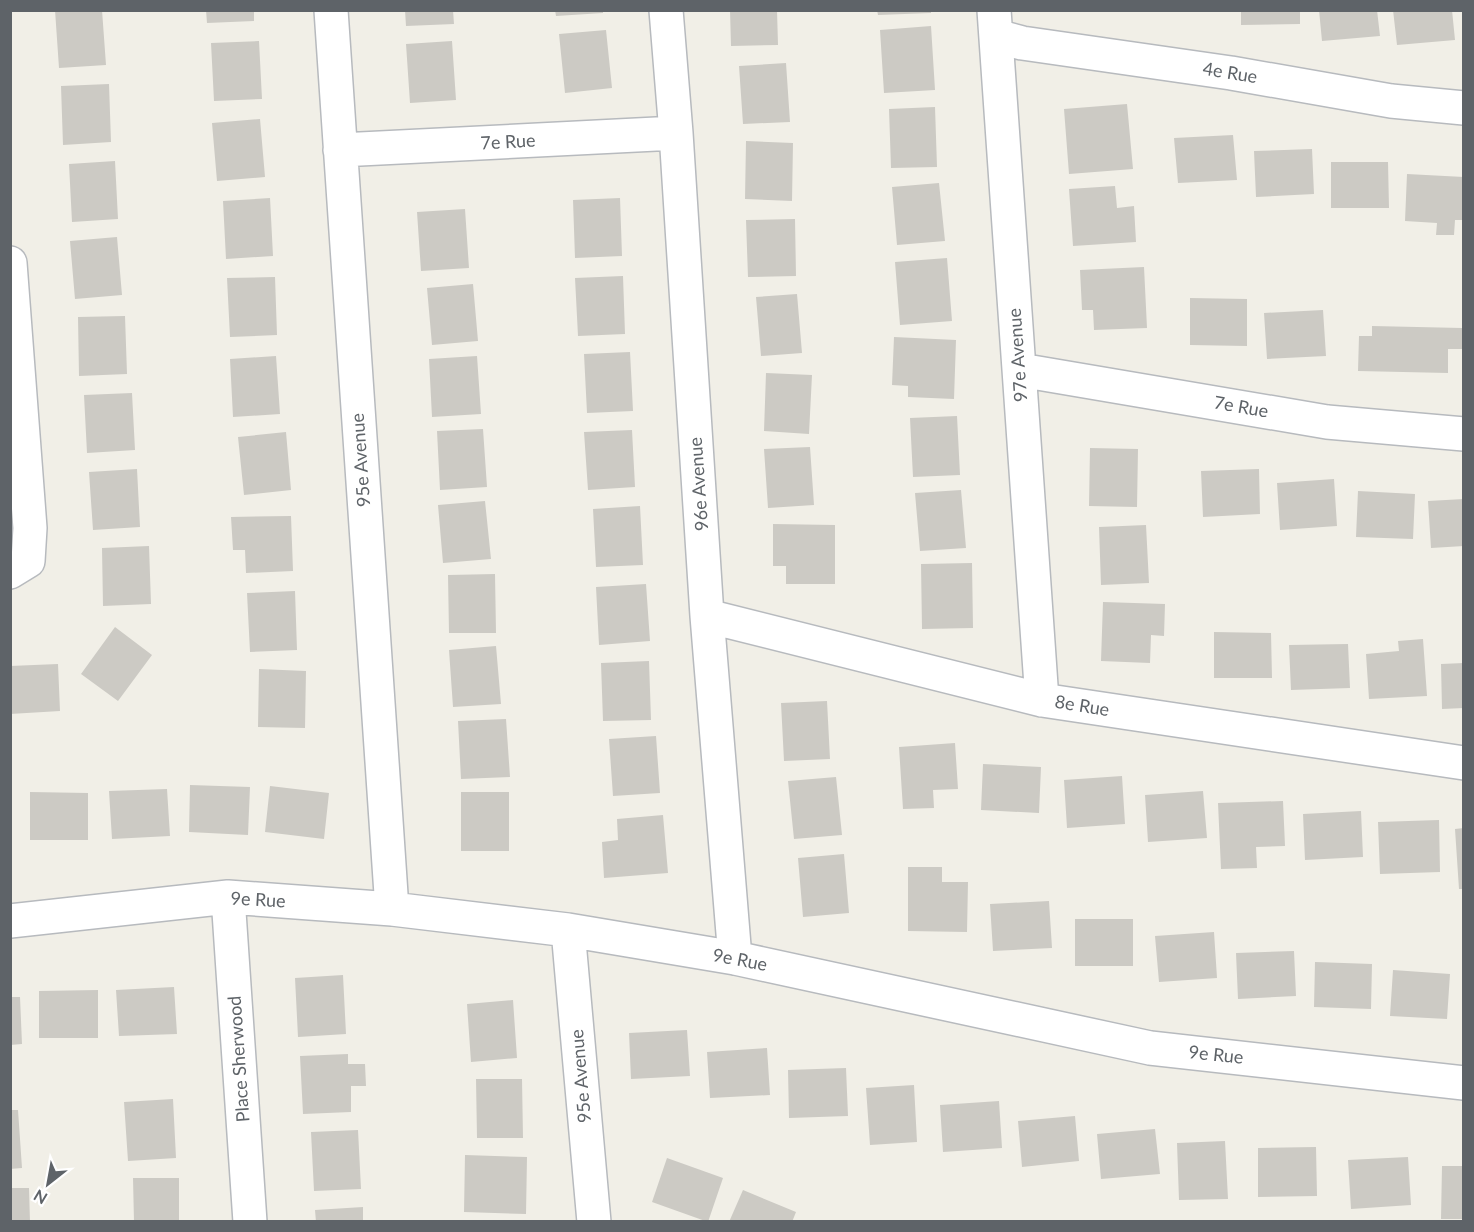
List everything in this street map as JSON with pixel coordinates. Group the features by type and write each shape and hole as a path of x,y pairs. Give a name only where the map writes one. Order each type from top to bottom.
{"street":[{"name":"95e Avenue","path":"331,10 392,909"},
{"name":"96e Avenue","path":"666,10 707,616 735,958"},
{"name":"4e Rue","path":"995,23 1022,43 1231,73 1391,101 1464,108"},
{"name":"97e Avenue","path":"995,23 1042,700"},
{"name":"7e Rue","path":"340,150 676,133"},
{"path":"10,263 30,528 28,561 10,572"},
{"name":"7e Rue","path":"1020,370 1327,422 1464,434"},
{"name":"8e Rue","path":"707,616 1042,700 1464,763"},
{"name":"9e Rue","path":"10,921 228,897 392,909 568,930 735,958 1150,1048 1464,1083"},
{"name":"Place Sherwood","path":"228,897 250,1221"},
{"name":"95e Avenue","path":"568,930 594,1221"}],"building":[{"path":"55,10 102,10 106,65 59,68"},
{"path":"206,10 254,10 254,21 207,23"},
{"path":"405,10 453,10 454,24 406,26"},
{"path":"555,10 603,10 603,13 556,16"},
{"path":"730,10 777,10 778,45 731,46"},
{"path":"877,10 931,10 931,13 878,15"},
{"path":"1241,10 1300,10 1300,24 1241,25"},
{"path":"1319,10 1377,10 1380,36 1322,41"},
{"path":"1393,10 1452,10 1455,40 1397,45"},
{"path":"931,26 935,90 884,93 880,30"},
{"path":"606,30 612,88 565,93 559,34"},
{"path":"259,41 262,99 214,101 211,43"},
{"path":"452,41 456,100 410,103 406,44"},
{"path":"786,63 790,122 743,124 739,66"},
{"path":"109,84 111,142 63,145 61,86"},
{"path":"1127,104 1133,169 1069,174 1064,109"},
{"path":"935,107 937,167 891,168 889,109"},
{"path":"260,119 265,177 217,181 212,123"},
{"path":"1233,135 1237,180 1178,183 1174,138"},
{"path":"746,141 793,143 792,201 745,199"},
{"path":"1312,149 1314,194 1256,197 1254,151"},
{"path":"115,161 118,219 72,222 69,164"},
{"path":"1331,162 1388,162 1389,208 1331,208"},
{"path":"1407,174 1464,177 1464,220 1455,220 1454,235 1436,235 1437,223 1405,221"},
{"path":"939,183 945,241 897,245 892,187"},
{"path":"1115,186 1117,208 1134,206 1136,242 1073,246 1069,189"},
{"path":"270,198 273,256 226,259 223,201"},
{"path":"620,198 622,256 575,258 573,200"},
{"path":"465,209 469,268 421,271 417,212"},
{"path":"795,219 796,276 748,277 746,220"},
{"path":"117,237 122,295 75,299 70,241"},
{"path":"947,258 952,321 900,325 895,262"},
{"path":"1144,267 1147,328 1094,330 1093,310 1082,310 1080,270"},
{"path":"623,276 625,334 578,336 575,278"},
{"path":"275,277 277,335 230,337 227,278"},
{"path":"473,284 478,341 432,345 427,288"},
{"path":"797,294 802,353 761,356 756,297"},
{"path":"1190,298 1247,299 1247,346 1190,345"},
{"path":"1323,310 1326,356 1267,359 1264,313"},
{"path":"125,316 127,374 79,376 78,317"},
{"path":"1372,326 1462,328 1462,349 1448,349 1448,373 1358,371 1359,336 1372,336"},
{"path":"894,337 956,340 954,399 908,397 908,386 892,385"},
{"path":"630,352 633,411 587,413 584,354"},
{"path":"276,356 280,414 233,417 230,359"},
{"path":"477,356 481,414 432,417 429,359"},
{"path":"766,373 812,375 809,434 764,431"},
{"path":"132,393 135,450 87,453 84,395"},
{"path":"957,416 960,475 913,477 910,418"},
{"path":"483,429 487,487 440,490 437,431"},
{"path":"632,430 635,487 588,490 584,432"},
{"path":"286,432 291,490 244,495 238,437"},
{"path":"810,447 814,505 768,508 764,449"},
{"path":"1090,448 1138,449 1137,507 1089,506"},
{"path":"137,469 140,527 93,530 89,472"},
{"path":"1259,469 1260,514 1203,517 1201,471"},
{"path":"1334,479 1337,526 1280,530 1277,483"},
{"path":"961,490 966,548 920,551 915,493"},
{"path":"1358,491 1415,494 1413,539 1356,537"},
{"path":"1464,499 1464,546 1431,548 1428,501"},
{"path":"485,501 491,559 443,563 438,505"},
{"path":"640,506 643,565 596,567 593,509"},
{"path":"291,516 293,571 246,573 245,550 233,550 231,517"},
{"path":"773,524 835,525 835,584 786,584 786,566 773,566"},
{"path":"1146,525 1149,583 1101,585 1099,527"},
{"path":"149,546 151,604 103,606 102,548"},
{"path":"972,563 973,628 922,629 921,564"},
{"path":"495,574 496,633 449,633 448,575"},
{"path":"646,584 650,641 599,645 596,587"},
{"path":"295,591 297,650 250,652 247,593"},
{"path":"1103,602 1165,604 1164,636 1151,635 1150,663 1101,661"},
{"path":"115,627 152,655 118,701 81,674"},
{"path":"1214,632 1271,633 1272,678 1214,678"},
{"path":"1423,639 1427,696 1369,699 1366,654 1399,651 1398,641"},
{"path":"1348,644 1350,688 1291,690 1289,645"},
{"path":"496,646 501,704 453,707 449,650"},
{"path":"649,661 651,720 603,721 601,663"},
{"path":"1464,663 1464,708 1442,709 1441,664"},
{"path":"58,664 60,711 10,714 10,666"},
{"path":"259,669 306,671 305,728 258,727"},
{"path":"827,701 830,759 784,761 781,703"},
{"path":"506,719 510,777 461,779 458,721"},
{"path":"656,736 660,793 613,796 609,739"},
{"path":"955,743 958,789 933,790 934,808 903,809 899,747"},
{"path":"983,764 1041,767 1039,813 981,810"},
{"path":"1122,776 1125,824 1067,828 1064,780"},
{"path":"836,777 842,835 794,839 788,781"},
{"path":"190,785 250,787 248,835 189,832"},
{"path":"270,786 329,793 324,839 265,832"},
{"path":"167,789 170,836 112,839 109,791"},
{"path":"1203,791 1207,838 1148,842 1145,795"},
{"path":"30,792 88,793 88,840 30,840"},
{"path":"461,792 509,792 509,851 461,851"},
{"path":"1283,801 1285,846 1256,847 1257,868 1221,869 1218,803"},
{"path":"1361,811 1363,857 1305,860 1303,814"},
{"path":"663,815 668,873 604,878 602,842 618,840 617,819"},
{"path":"1439,820 1440,872 1380,874 1378,822"},
{"path":"1464,828 1464,889 1459,889 1455,829"},
{"path":"844,854 849,913 803,917 798,858"},
{"path":"908,867 942,867 942,882 968,882 967,932 908,931"},
{"path":"1049,901 1052,948 993,951 990,904"},
{"path":"1075,919 1133,919 1133,966 1075,966"},
{"path":"1214,932 1217,978 1159,982 1155,936"},
{"path":"1294,951 1296,996 1238,999 1236,953"},
{"path":"1315,962 1372,964 1371,1009 1314,1007"},
{"path":"1393,970 1450,974 1447,1019 1390,1016"},
{"path":"343,975 346,1034 298,1037 295,978"},
{"path":"174,987 177,1034 119,1036 116,990"},
{"path":"98,990 98,1038 39,1038 39,991"},
{"path":"10,997 20,997 22,1044 10,1045"},
{"path":"513,1000 517,1058 471,1062 467,1004"},
{"path":"687,1030 690,1076 631,1079 629,1033"},
{"path":"767,1048 770,1095 710,1098 707,1052"},
{"path":"348,1054 348,1064 365,1064 366,1086 351,1086 351,1112 303,1114 300,1056"},
{"path":"846,1068 848,1116 789,1118 788,1070"},
{"path":"476,1079 522,1079 523,1138 477,1138"},
{"path":"914,1085 917,1142 870,1145 866,1088"},
{"path":"173,1099 176,1158 128,1161 124,1102"},
{"path":"999,1101 1002,1148 943,1152 940,1105"},
{"path":"10,1110 18,1110 22,1168 10,1169"},
{"path":"1075,1116 1079,1161 1022,1167 1018,1121"},
{"path":"1155,1129 1160,1174 1101,1179 1097,1134"},
{"path":"358,1130 361,1189 314,1191 311,1132"},
{"path":"1225,1141 1228,1199 1179,1200 1177,1143"},
{"path":"1316,1147 1317,1196 1258,1197 1258,1148"},
{"path":"465,1155 527,1157 526,1214 464,1212"},
{"path":"1408,1157 1411,1205 1351,1209 1348,1160"},
{"path":"667,1158 723,1178 708,1222 652,1202"},
{"path":"1442,1166 1464,1166 1464,1219 1441,1219"},
{"path":"133,1178 179,1178 179,1222 134,1222"},
{"path":"10,1188 29,1188 30,1222 10,1222"},
{"path":"743,1190 796,1212 792,1222 729,1222"},
{"path":"363,1207 363,1222 316,1222 315,1210"}]}
